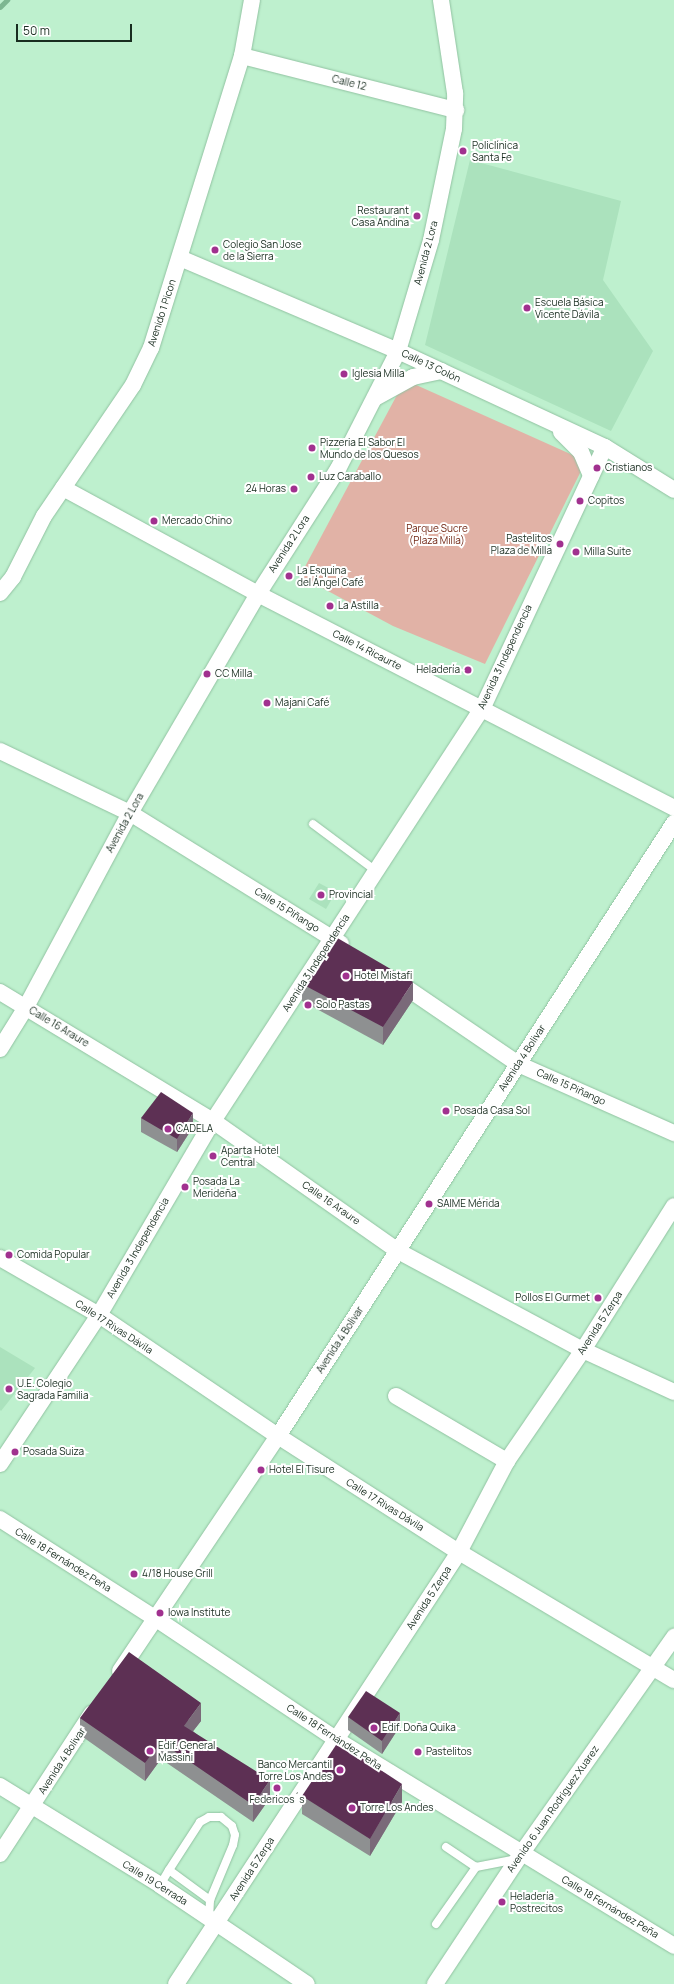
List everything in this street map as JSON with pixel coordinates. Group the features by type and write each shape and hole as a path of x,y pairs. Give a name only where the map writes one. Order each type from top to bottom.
{"street":[{"name":"Avenido 1 Picon","path":"0,593 13,577 36,529 123,402 143,368 180,258 242,56 252,0"},
{"name":"Avenida 2 Lora","path":"0,1049 26,1007 130,813 258,594 338,469 398,351 431,240 456,110 450,50 441,0"},
{"name":"Calle 12","path":"242,56 456,110"},
{"name":"Calle 13 Colón","path":"180,258 398,351 605,447 674,490"},
{"path":"374,398 413,377 441,371"},
{"path":"550,422 575,444 591,476"},
{"name":"Avenida 3 Independencia","path":"0,1464 99,1315 213,1121 482,709 605,447"},
{"name":"Calle 14 Ricaurte","path":"63,488 258,594 674,808"},
{"name":"Calle 15 Piñango","path":"0,751 130,813 352,951"},
{"name":"Avenida 4 Bolivar","path":"112,1683 278,1436 674,823"},
{"name":"Calle 15 Piñango","path":"384,972 518,1064 674,1133"},
{"name":"Calle 16 Araure","path":"0,992 213,1121 398,1251 583,1350 674,1392"},
{"name":"Avenida 5 Zerpa","path":"176,1984 213,1920 337,1740 459,1552 508,1461 583,1350 674,1206"},
{"name":"Calle 17 Rivas Dávila","path":"0,1258 99,1315 278,1436 459,1552 674,1680"},
{"path":"396,1396 508,1461"},
{"name":"Calle 18 Fernández Peña","path":"0,1519 155,1618 337,1740 520,1856 674,1946"},
{"name":"Avenido 6 Juan Rodriguez Xuarez","path":"435,1984 520,1856 674,1637"},
{"name":"Avenida 4 Bolivar","path":"0,1854 32,1807 98,1703"},
{"name":"Calle 19 Cerrada","path":"0,1786 160,1885 307,1984"}],"lane":[{"path":"313,824 376,871"},
{"path":"160,1885 200,1822 209,1817 221,1817 228,1821 232,1826 235,1835 234,1845 210,1900 213,1920"},
{"path":"446,1847 476,1867"},
{"path":"436,1924 476,1867 520,1856"},
{"path":"169,1870 210,1900"}],"shaded area":[{"path":"470,160 621,201 603,280 653,351 611,431 425,345"},
{"path":"319,883 336,892 326,909 309,899"},
{"name":"U.E. Colegio Sagrada Familia","path":"0,1347 35,1368 1,1411 0,1410"}],"green space":[{"name":"Parque Sucre (Plaza Milla)","path":"405,380 586,461 485,664 393,626 300,576"}],"building":[{"name":"Hotel Mistafi","path":"334,936 413,982 383,1027 302,984"},
{"path":"161,1092 193,1113 177,1139 141,1118"},
{"name":"Edif. General Massini","path":"129,1652 201,1703 184,1726 270,1780 253,1805 161,1742 145,1763 80,1718"},
{"path":"366,1691 400,1713 382,1741 348,1717"},
{"name":"Torre Los Andes","path":"338,1742 402,1784 370,1839 302,1796"}],"waterway":[{"path":"0,7 7,0"}],"place":[{"name":"Policlínica Santa Fe","path":"463,151"},
{"name":"Restaurant Casa Andina","path":"417,216"},
{"name":"Colegio San Jose de la Sierra","path":"215,250"},
{"name":"Escuela Básica Vicente Dávila","path":"527,308"},
{"name":"Iglesia Milla","path":"344,374"},
{"name":"Pizzeria El Sabor El Mundo de los Quesos","path":"312,448"},
{"name":"Cristianos","path":"597,468"},
{"name":"Luz Caraballo","path":"311,477"},
{"name":"24 Horas","path":"294,489"},
{"name":"Copitos","path":"580,501"},
{"name":"Mercado Chino","path":"154,521"},
{"name":"Pastelitos Plaza de Milla","path":"560,544"},
{"name":"Milla Suite","path":"576,552"},
{"name":"La Esquina del Ángel Café","path":"289,576"},
{"name":"La Astilla","path":"330,606"},
{"name":"Heladería","path":"468,670"},
{"name":"CC Milla","path":"207,674"},
{"name":"Majani Café","path":"267,703"},
{"name":"Provincial","path":"321,895"},
{"name":"Hotel Mistafi","path":"346,976"},
{"name":"Solo Pastas","path":"308,1005"},
{"name":"Posada Casa Sol","path":"446,1111"},
{"name":"CADELA","path":"168,1129"},
{"name":"Aparta Hotel Central","path":"213,1156"},
{"name":"Posada La Merideña","path":"185,1187"},
{"name":"SAIME Mérida","path":"429,1204"},
{"name":"Comida Popular","path":"9,1255"},
{"name":"Pollos El Gurmet","path":"598,1298"},
{"name":"U.E. Colegio Sagrada Familia","path":"9,1389"},
{"name":"Posada Suiza","path":"15,1452"},
{"name":"Hotel El Tisure","path":"261,1470"},
{"name":"4/18 House Grill","path":"134,1574"},
{"name":"Iowa Institute","path":"160,1613"},
{"name":"Edif. Doña Quika","path":"374,1728"},
{"name":"Edif. General Massini","path":"150,1751"},
{"name":"Pastelitos","path":"418,1752"},
{"name":"Banco Mercantil Torre Los Andes","path":"340,1770"},
{"name":"Federicos´s","path":"277,1788"},
{"name":"Torre Los Andes","path":"352,1808"},
{"name":"Heladería Postrecitos","path":"502,1902"}]}
